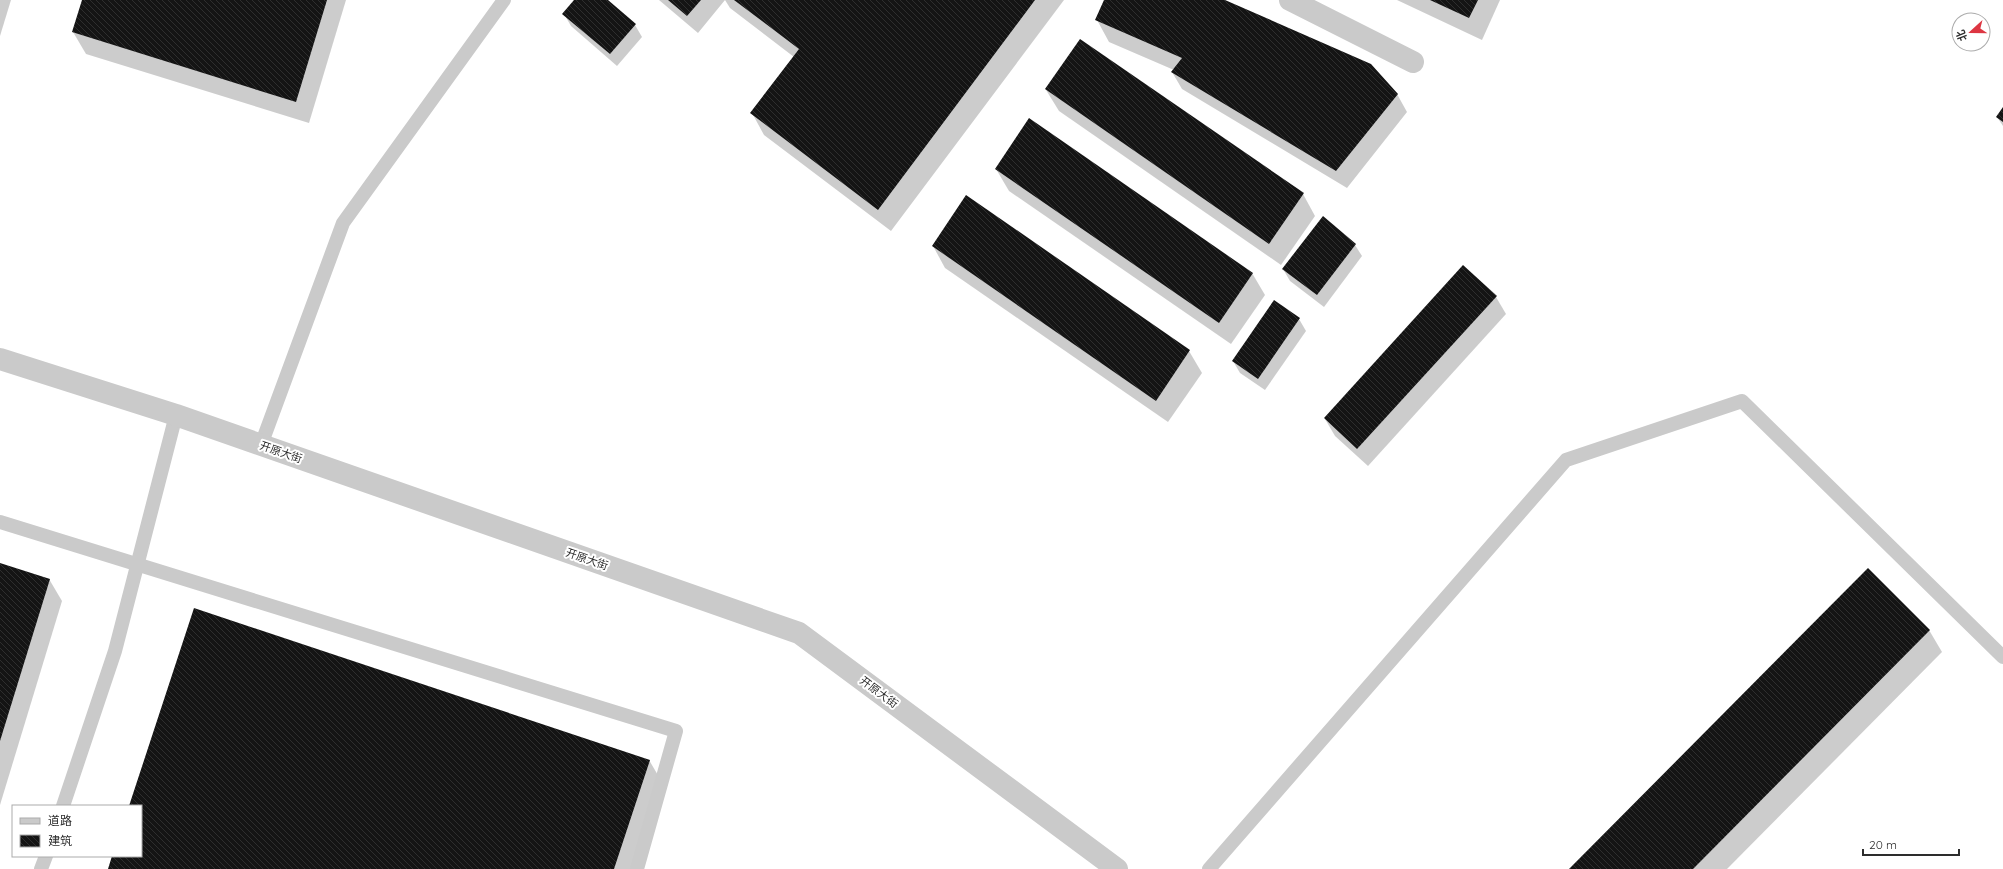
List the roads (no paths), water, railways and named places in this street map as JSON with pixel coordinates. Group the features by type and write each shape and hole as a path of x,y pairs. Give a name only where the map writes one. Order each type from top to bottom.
{"street":[{"path":"1290,0 1413,62"},
{"name":"开原大街","path":"0,359 176,415 799,633 1117,869"}],"lane":[{"path":"261,445 343,223 504,0"},
{"path":"1209,869 1566,460 1742,401 2003,657"},
{"path":"63,805 115,651 176,415"},
{"path":"0,522 676,731 637,869"},
{"path":"42,869 46,857"}]}
